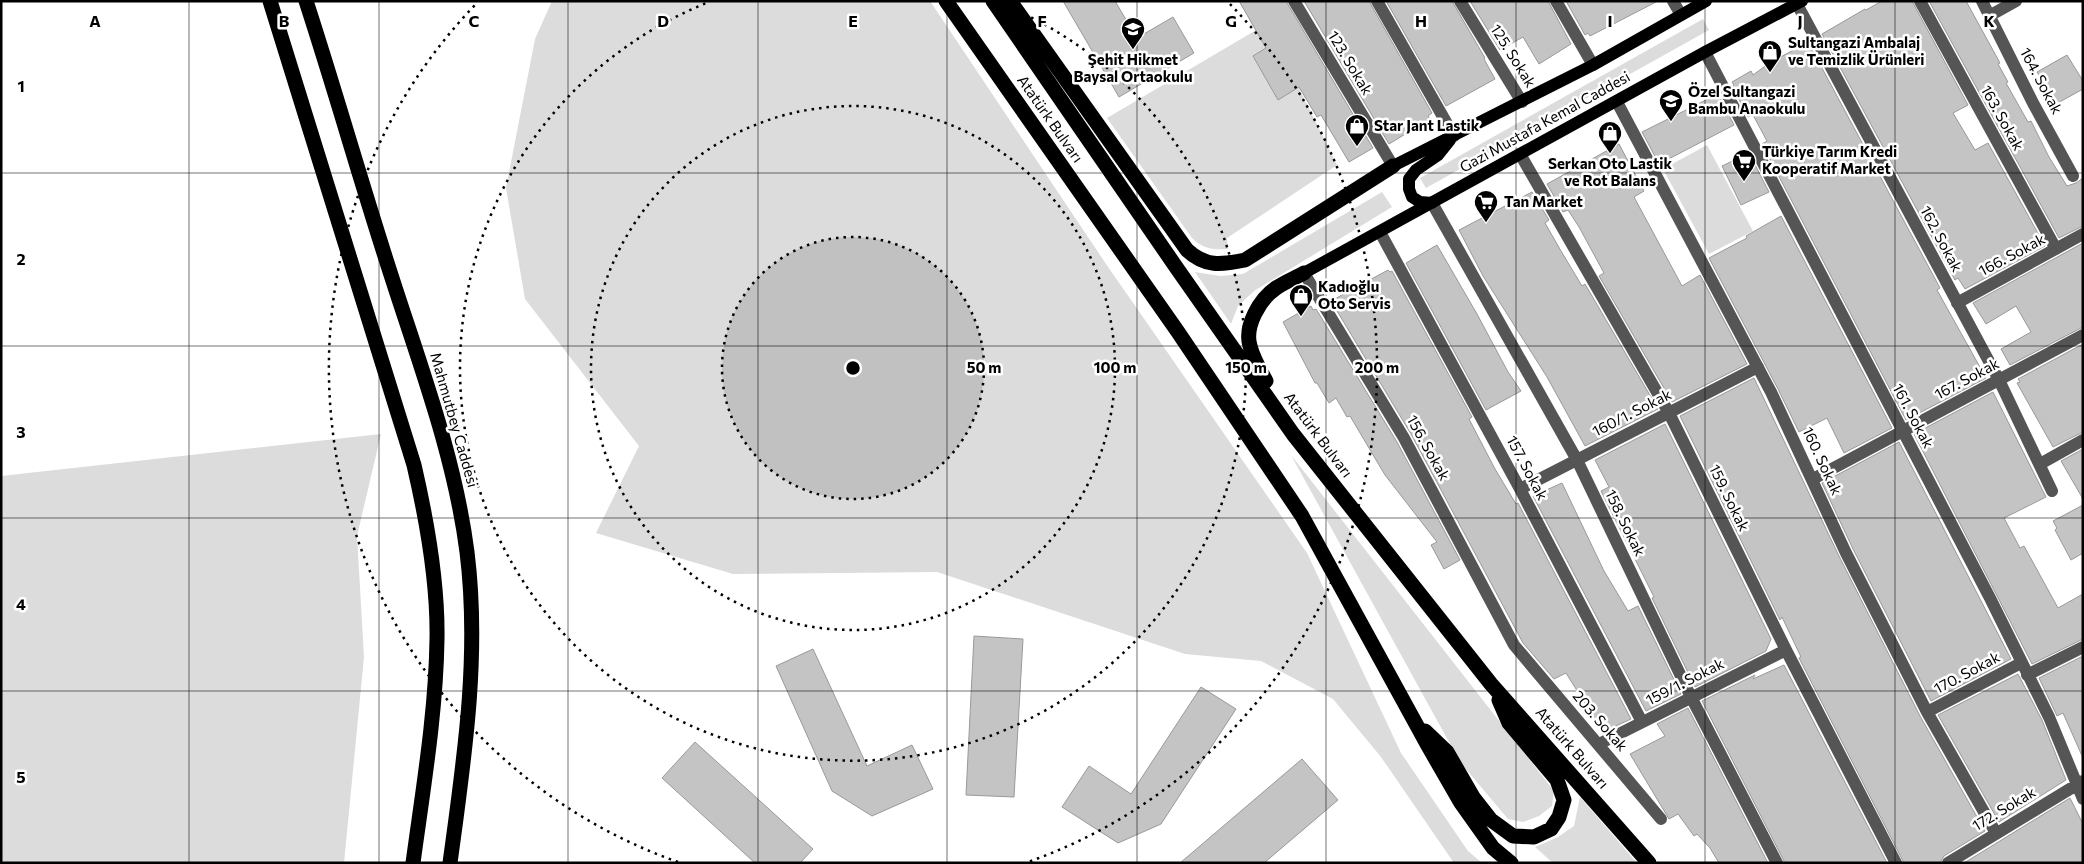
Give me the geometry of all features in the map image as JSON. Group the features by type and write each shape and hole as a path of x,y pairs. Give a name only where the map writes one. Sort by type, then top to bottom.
{"highway":[{"path":"270,1 411,456 425,514 432,565 437,639 432,709 413,863"},
{"name":"Mahmutbey Caddesi","path":"306,1 442,431 460,508 470,588 472,668 450,863"},
{"name":"Atatürk Bulvarı","path":"946,1 1178,332 1302,516 1461,803 1493,848 1511,863"},
{"name":"Atatürk Bulvarı","path":"993,1 1170,260 1293,434 1491,684 1649,863"},
{"path":"1010,1 1187,250 1197,260 1227,264 1245,260 1393,166"},
{"path":"1293,434 1260,370 1249,344 1250,327 1255,314 1266,297 1276,288 1304,273"},
{"path":"1415,721 1447,752 1473,797 1491,820 1513,836 1534,837 1550,829 1560,817 1564,800 1557,780 1509,723 1491,684"}],"main road":[{"name":"Gazi Mustafa Kemal Caddesi","path":"1393,166 1593,65 1706,1"},
{"name":"Gazi Mustafa Kemal Caddesi","path":"1304,273 1705,52 1800,3"},
{"path":"1432,203 1420,202 1412,197 1408,189 1409,179 1416,170 1438,155 1454,136"}],"street":[{"name":"123. Sokak","path":"1294,1 1393,166"},
{"path":"1377,1 1454,136"},
{"name":"125. Sokak","path":"1460,1 1522,102"},
{"path":"1556,1 1593,65"},
{"path":"1673,1 1681,15"},
{"name":"163. Sokak","path":"1920,1 2056,249"},
{"name":"164. Sokak","path":"1982,1 2033,103 2073,176"},
{"path":"1989,16 2016,1"},
{"name":"162. Sokak","path":"1800,3 1999,380 2052,491"},
{"name":"161. Sokak","path":"1705,52 2049,717 2080,783 2083,799"},
{"name":"160. Sokak","path":"1617,102 1758,367 1813,479 1846,553 1927,712 1996,833"},
{"name":"159. Sokak","path":"1520,154 1669,413 1786,650 1896,863"},
{"name":"158. Sokak","path":"1432,203 1577,460 1691,697 1776,863"},
{"name":"157. Sokak","path":"1380,232 1520,489 1642,722"},
{"name":"166. Sokak","path":"1957,303 2083,234"},
{"name":"156. Sokak","path":"1304,273 1404,438 1514,645"},
{"name":"167. Sokak","path":"1813,479 2083,335"},
{"name":"160/1. Sokak","path":"1520,489 1758,367"},
{"path":"2040,464 2083,440"},
{"name":"203. Sokak","path":"1514,645 1661,819"},
{"path":"2027,675 2083,647"},
{"name":"159/1. Sokak","path":"1599,744 1786,650"},
{"name":"170. Sokak","path":"1927,712 2021,663"},
{"name":"172. Sokak","path":"1948,863 2080,783"}],"shaded area":[{"path":"552,1 930,1 1106,264 1307,553 1401,753 1468,851 1482,863 1454,863 1381,757 1333,699 1261,661 1185,654 937,572 733,574 596,533 639,446 525,299 506,188 535,39"},
{"path":"1703,19 1709,30 1426,188 1420,178"},
{"path":"1263,26 1300,90 1337,165 1227,238 1228,249 1208,248 1192,238 1107,118"},
{"path":"1707,145 1753,231 1709,254 1663,169"},
{"path":"1382,192 1392,207 1254,291 1238,306 1231,324 1195,272 1220,276 1243,274"},
{"path":"381,434 357,536 364,657 344,863 1,863 1,476"},
{"path":"1291,455 1554,791 1552,806 1539,816 1523,822 1508,819 1460,762"},
{"path":"1580,797 1637,863 1553,863 1535,847 1558,837 1574,826"}],"building":[{"path":"1063,1 1115,1 1137,38 1173,17 1194,53 1119,97"},
{"path":"1239,1 1286,1 1373,148 1349,162 1321,115 1317,117 1299,87 1278,100 1253,56 1266,48"},
{"path":"1304,1 1369,1 1432,113 1428,116 1430,119 1389,144"},
{"path":"1386,1 1452,1 1495,79 1446,106"},
{"path":"1470,1 1548,1 1571,44 1539,64 1523,37 1500,50"},
{"path":"1566,1 1658,1 1590,36 1588,33 1585,35"},
{"path":"1882,1 1912,1 1968,105 1953,113 1975,150 1988,143 2045,246 1965,289 1958,278 1955,280 1822,34"},
{"path":"1929,1 1966,1 2000,63 1998,64 2008,82 2006,83 2028,122 2031,121 2049,157 2067,186 2083,178 2083,226 2059,238"},
{"path":"1808,42 1940,288 1937,290 1986,378 1906,420 1762,144 1767,141 1753,115 1748,117 1732,86 1734,85 1732,82 1751,71 1753,75 1768,64"},
{"path":"2067,55 2083,81 2083,89 2056,104 2037,72"},
{"path":"1718,94 1734,125 1659,164 1642,132"},
{"path":"1619,144 1644,191 1634,197 1682,286 1700,275 1747,364 1672,402 1599,276 1604,273 1579,227 1568,210 1563,212 1547,184"},
{"path":"1749,153 1769,192 1741,205 1722,166"},
{"path":"1532,192 1549,220 1545,223 1561,251 1582,286 1585,284 1658,409 1585,446 1547,377 1483,276 1459,230"},
{"path":"1781,216 1892,428 1844,453 1827,418 1799,432 1709,258 1747,238 1746,236"},
{"path":"2083,243 2083,327 2010,365 2001,349 2031,332 2016,306 1986,324 1973,303"},
{"path":"1437,245 1508,372 1521,391 1486,410 1406,263"},
{"path":"1388,270 1392,271 1472,417 1469,419 1495,469 1516,504 1518,503 1631,719 1603,732 1566,673 1554,679 1523,643 1411,434 1331,301"},
{"path":"1311,306 1313,310 1316,309 1397,442 1460,560 1444,569 1431,545 1437,542 1385,475 1350,416 1347,417 1336,398 1329,403 1317,383 1315,383 1283,322"},
{"path":"2083,344 2083,432 2053,447 2017,383 2020,382 2018,379"},
{"path":"1754,378 1839,556 1920,716 1985,831 1944,856 1940,863 1904,863 1799,658 1801,657 1782,617 1780,620 1680,416"},
{"path":"1993,392 2046,497 2004,518 2020,548 2024,546 2058,608 2083,594 2083,639 2032,664 1914,434"},
{"path":"1665,424 1771,639 1766,651 1695,687 1652,598 1654,597 1601,491 1609,487 1595,460"},
{"path":"1899,442 2011,659 1931,701 1853,549 1822,483"},
{"path":"2083,449 2083,499 2061,461"},
{"path":"1562,483 1604,571 1628,611 1638,606 1681,694 1646,711 1533,496"},
{"path":"2083,505 2083,553 2071,560 2055,530 2057,528 2053,521"},
{"path":"974,636 1023,639 1014,797 966,795"},
{"path":"813,649 867,766 912,745 933,789 872,816 832,791 776,666"},
{"path":"2083,656 2083,758 2063,713 2057,716 2039,678"},
{"path":"1784,665 1887,863 1785,863 1702,701 1755,675 1753,679"},
{"path":"2018,674 2042,720 2066,780 1999,822 1938,715"},
{"path":"1201,687 1236,709 1161,824 1118,843 1062,807 1089,766 1131,794"},
{"path":"1688,708 1768,863 1719,863 1710,848 1697,834 1694,836 1678,814 1669,819 1630,754 1665,736 1657,724"},
{"path":"695,742 813,849 800,863 755,863 662,778"},
{"path":"1302,759 1338,800 1264,863 1180,863"},
{"path":"2070,798 2083,824 2083,863 1964,863"}],"place":[{"name":"Şehit Hikmet Baysal Ortaokulu","path":"1133,50"},
{"name":"Sultangazi Ambalaj ve Temizlik Ürünleri","path":"1770,73"},
{"name":"Özel Sultangazi Bambu Anaokulu","path":"1671,122"},
{"name":"Star Jant Lastik","path":"1357,147"},
{"name":"Serkan Oto Lastik ve Rot Balans","path":"1610,154"},
{"name":"Türkiye Tarım Kredi Kooperatif Market","path":"1744,182"},
{"name":"Tan Market","path":"1486,223"},
{"name":"Kadıoğlu Oto Servis","path":"1301,317"}]}
